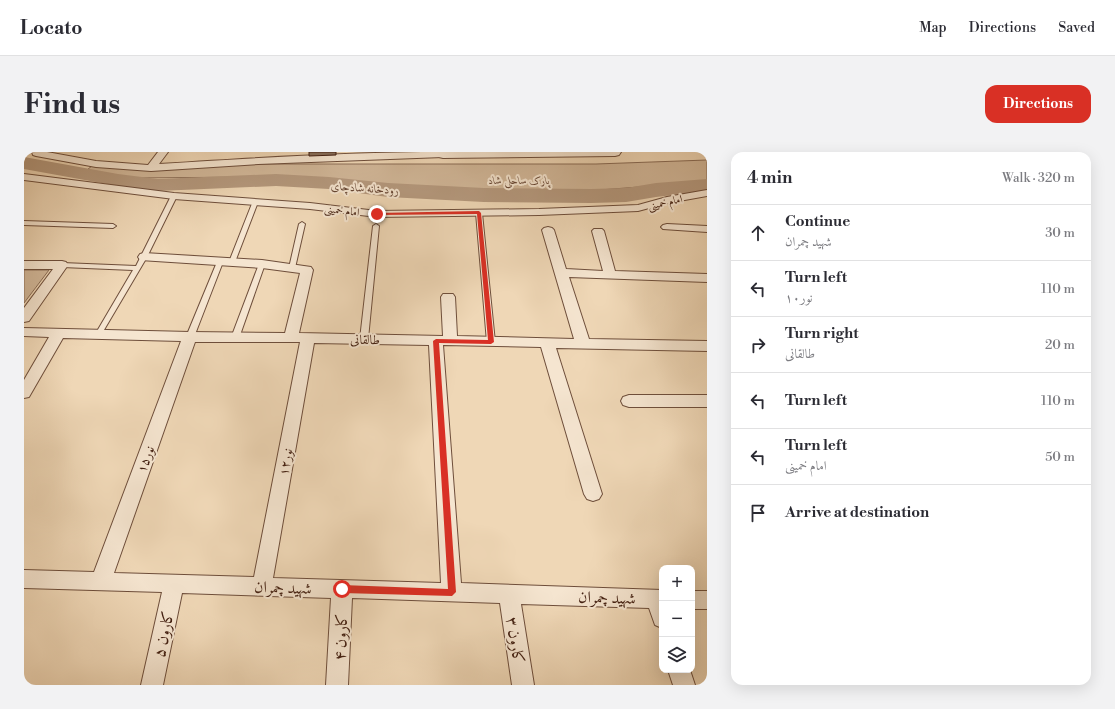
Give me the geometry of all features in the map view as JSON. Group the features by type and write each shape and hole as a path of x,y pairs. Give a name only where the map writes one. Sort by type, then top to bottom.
{"street":[{"path":"151,168 163,152"},
{"path":"221,163 223,152"},
{"path":"35,165 102,164 151,168 221,163 282,156 615,152"},
{"path":"102,164 109,156"},
{"name":"امام خمینی","path":"35,165 174,196 377,214 479,213 638,208 667,200 707,194"},
{"path":"666,227 707,229"},
{"path":"548,230 583,344"},
{"path":"598,231 610,275"},
{"path":"140,262 226,262 262,264 308,270 291,338"},
{"path":"24,265 62,265"},
{"path":"24,318 62,265"},
{"path":"562,273 706,280"},
{"path":"448,297 443,341 452,592"},
{"name":"طالقانی","path":"24,332 235,338 308,338 707,346"},
{"path":"24,393 59,333"},
{"name":"نور۱۵","path":"101,581 190,337"},
{"name":"نور۱۲","path":"262,586 308,338"},
{"path":"547,343 593,494"},
{"path":"629,401 707,401"},
{"name":"شهید چمران","path":"24,579 659,599"},
{"name":"کارون ۵","path":"152,685 174,584"},
{"name":"کارون ۴","path":"337,685 342,589"},
{"name":"کارون ۳","path":"509,594 523,685"},
{"path":"695,600 707,600"},
{"path":"680,673 684,685"}],"lane":[{"path":"99,334 140,262 174,196"},
{"path":"190,337 255,202"},
{"path":"479,213 491,342"},
{"path":"24,223 113,226"},
{"path":"292,268 302,224"},
{"path":"364,339 376,226"},
{"path":"62,265 140,262"},
{"path":"235,338 262,264"}],"green space":[{"name":"پارک ساحلی شاد","path":"707,160 707,184 679,184 520,196 484,195 429,188 349,181 256,177 134,178 89,173 88,169 96,163 151,168 237,164 596,164"},
{"path":"24,270 49,270 24,303"}],"waterway":[{"name":"رودخانه شادچای","path":"24,163 118,180 158,185 276,180 329,183 388,190 484,195 591,196 626,195 656,190 707,185"}],"route":[{"path":"342,589 452,592 436,341 491,342 479,213 377,214"}]}
